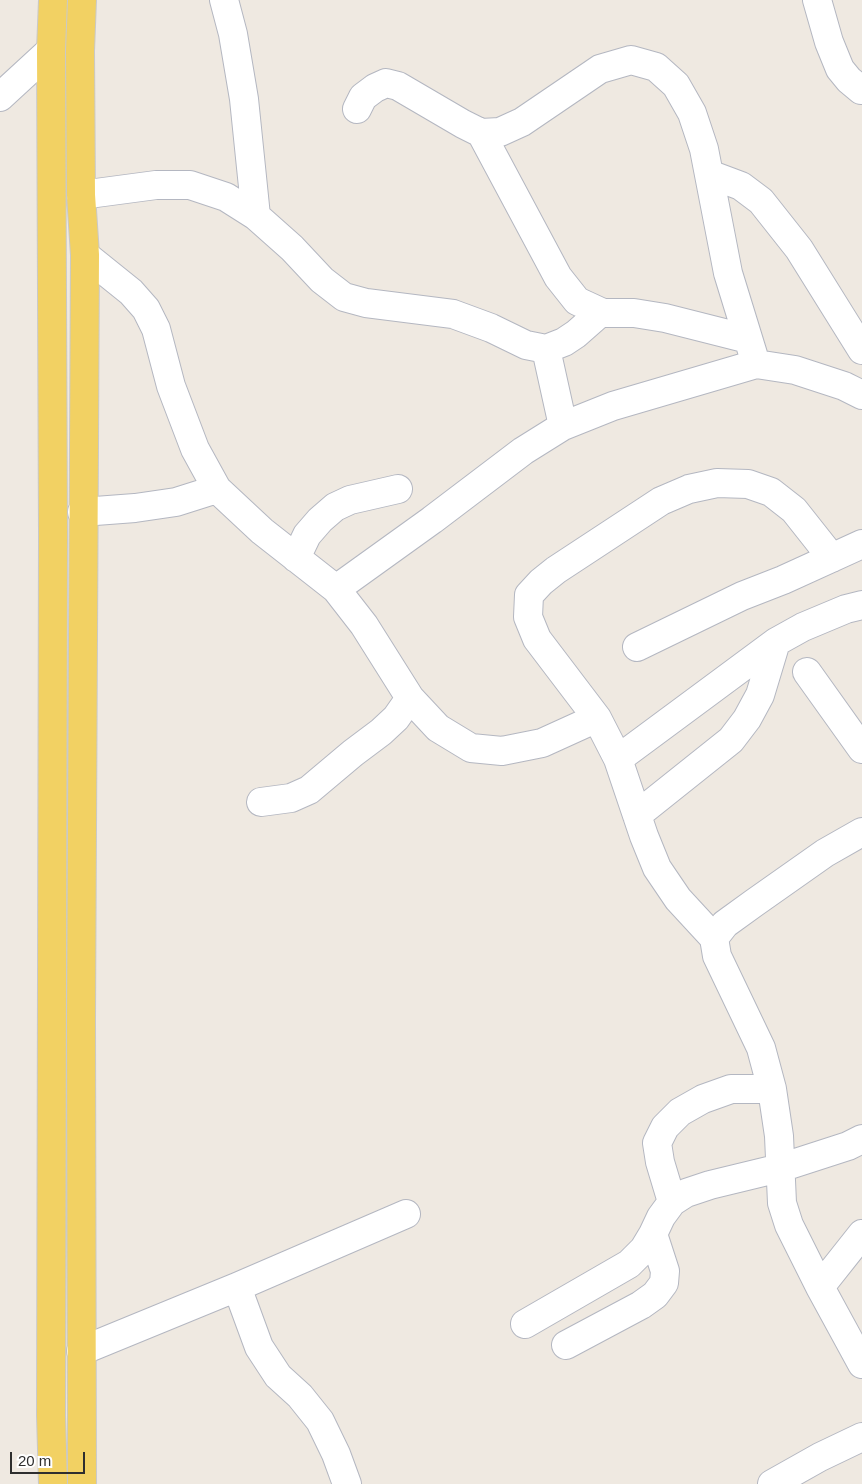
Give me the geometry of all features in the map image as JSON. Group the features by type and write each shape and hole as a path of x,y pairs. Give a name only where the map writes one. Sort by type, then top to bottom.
{"main road":[{"path":"53,0 50,50 53,524 51,1415 53,1484"},
{"path":"82,0 80,51 81,195 85,255 82,512 80,1351 82,1484"}],"street":[{"path":"224,0 233,34 244,99 256,216"},
{"path":"817,0 829,42 840,69 849,80 862,90 862,109"},
{"path":"0,97 50,50"},
{"path":"357,109 364,96 375,88 386,84 398,86 481,133 500,132 522,122 600,70 631,60 656,67 676,85 692,113 704,149 728,273 756,364"},
{"path":"481,133 558,277 577,301 601,312 634,313 664,318 748,339"},
{"path":"709,174 741,186 762,201 799,249 862,350"},
{"path":"81,195 156,185 190,185 226,197 256,216 292,248 322,280 344,297 366,303 453,314 491,328 526,345 546,349 564,342 601,312"},
{"path":"85,255 131,292 146,309 156,329 171,386 195,449 217,489 262,531 336,589 364,625 410,698 438,728 471,748 502,751 542,743 597,718"},
{"path":"546,349 563,426"},
{"path":"336,589 523,451 563,426 613,406 756,364 796,370 844,386 862,396"},
{"path":"832,558 794,510 772,492 748,484 717,483 689,489 661,501 556,570 529,595 528,617 537,639 597,718 618,759 657,868 678,900 714,938 717,956 761,1048 772,1089 779,1136 782,1203 787,1218 820,1287 862,1364"},
{"path":"82,512 135,508 176,502 217,489"},
{"path":"296,558 307,535 335,507 350,500 398,489"},
{"path":"636,647 742,596 783,580 862,544"},
{"path":"618,759 776,642 802,627 862,604"},
{"path":"637,815 731,740 747,719 760,695 776,642"},
{"path":"807,672 862,749"},
{"path":"261,802 291,798 309,790 381,732 396,718 410,698"},
{"path":"714,938 725,924 754,903 825,853 862,832"},
{"path":"672,1202 660,1162 657,1143 665,1127 680,1112 703,1099 731,1089 772,1089"},
{"path":"525,1324 629,1264 644,1250 654,1234 660,1217 672,1202 686,1193 710,1184 780,1168 848,1146 862,1139"},
{"path":"80,1351 237,1287 406,1214"},
{"path":"566,1346 655,1295 664,1283 665,1271 654,1234"},
{"path":"820,1287 862,1234"},
{"path":"237,1287 259,1347 278,1376 300,1396 320,1421 336,1454 347,1484"},
{"path":"772,1484 862,1436"}]}
